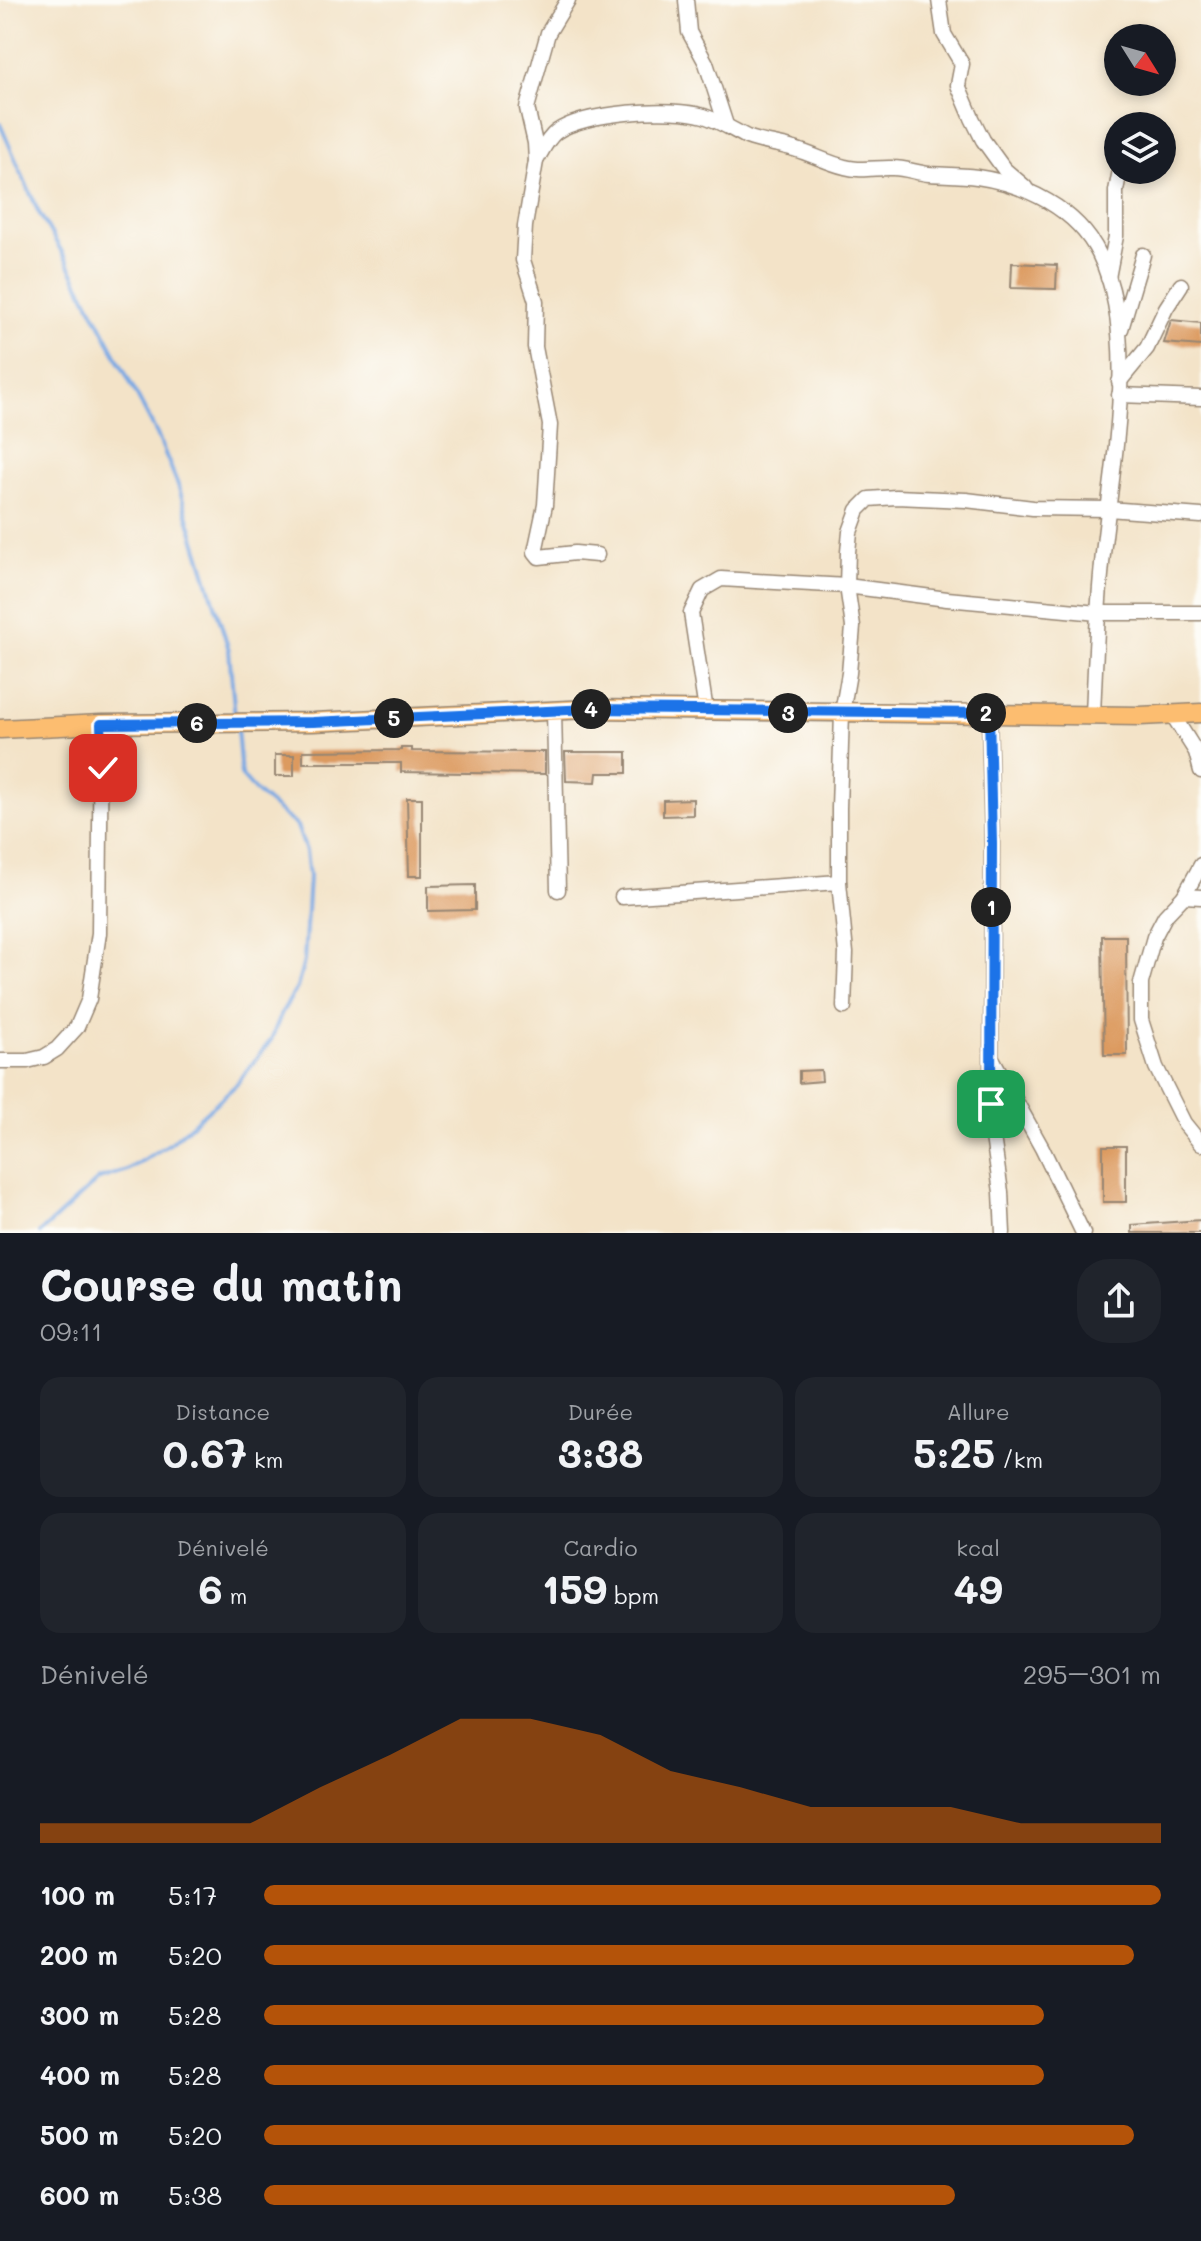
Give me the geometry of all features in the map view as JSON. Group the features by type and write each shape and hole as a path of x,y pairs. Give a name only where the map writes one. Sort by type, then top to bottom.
{"main road":[{"path":"0,729 101,724 313,722 554,711 1201,713"}],"street":[{"path":"568,0 548,33 527,108 536,161 525,226 523,260 536,301 535,347 550,425 545,505 535,552 539,557 575,553 597,555"},
{"path":"686,0 689,32 706,63 726,125"},
{"path":"939,0 944,34 962,64 958,85 983,140 1004,169 1035,195 1072,217 1091,237 1108,278 1120,333 1119,388 1098,613 1093,715"},
{"path":"536,161 547,142 565,127 617,114 682,112 726,125 748,137 797,149 846,167 859,170 894,168 978,177 1035,195"},
{"path":"1108,278 1116,236 1117,184"},
{"path":"1120,333 1143,255"},
{"path":"1119,388 1147,348 1181,285"},
{"path":"1119,388 1201,398"},
{"path":"844,1007 846,953 839,882 842,713 853,627 847,586 850,532 858,510 869,499 896,497 966,500 1033,508 1108,509 1201,516"},
{"path":"706,711 691,613 702,590 710,583 733,578 847,586 1098,613 1201,613"},
{"path":"554,711 558,890"},
{"path":"989,713 991,1123 1001,1192 1003,1233"},
{"path":"1172,714 1196,752 1201,771"},
{"path":"0,1061 27,1061 44,1057 57,1049 77,1027 89,999 99,933 103,768 101,724"},
{"path":"1201,865 1184,896 1165,916 1154,937 1141,983 1141,1020 1156,1067 1184,1123 1201,1144"},
{"path":"622,897 839,882"},
{"path":"1184,896 1201,897"},
{"path":"992,1059 1042,1148 1083,1233"}],"building":[{"path":"1012,263 1057,265 1056,289 1011,288"},
{"path":"1171,320 1201,323 1201,346 1164,343"},
{"path":"412,748 412,751 545,752 545,774 401,772 401,763 303,763 303,751"},
{"path":"565,752 627,752 627,773 597,773 596,782 566,781"},
{"path":"275,755 294,755 294,776 275,776"},
{"path":"407,798 422,798 422,876 409,876"},
{"path":"693,799 693,815 663,816 663,800"},
{"path":"475,885 475,910 428,911 428,886"},
{"path":"1102,936 1126,936 1127,1055 1104,1055"},
{"path":"821,1070 822,1081 799,1083 799,1071"},
{"path":"1103,1146 1126,1146 1126,1202 1103,1202"},
{"path":"1201,1220 1201,1233 1132,1233 1132,1225"}],"waterway":[{"path":"0,124 38,211 157,434 178,485 229,650 235,717"},
{"path":"40,1233 99,1179 127,1170 171,1143 235,1086 271,1040 282,1012 297,988 304,961 309,877 306,851 297,826 257,793 241,775 237,729"}],"route":[{"path":"103,768 101,724 313,722 589,709 989,713 991,1104"}]}
